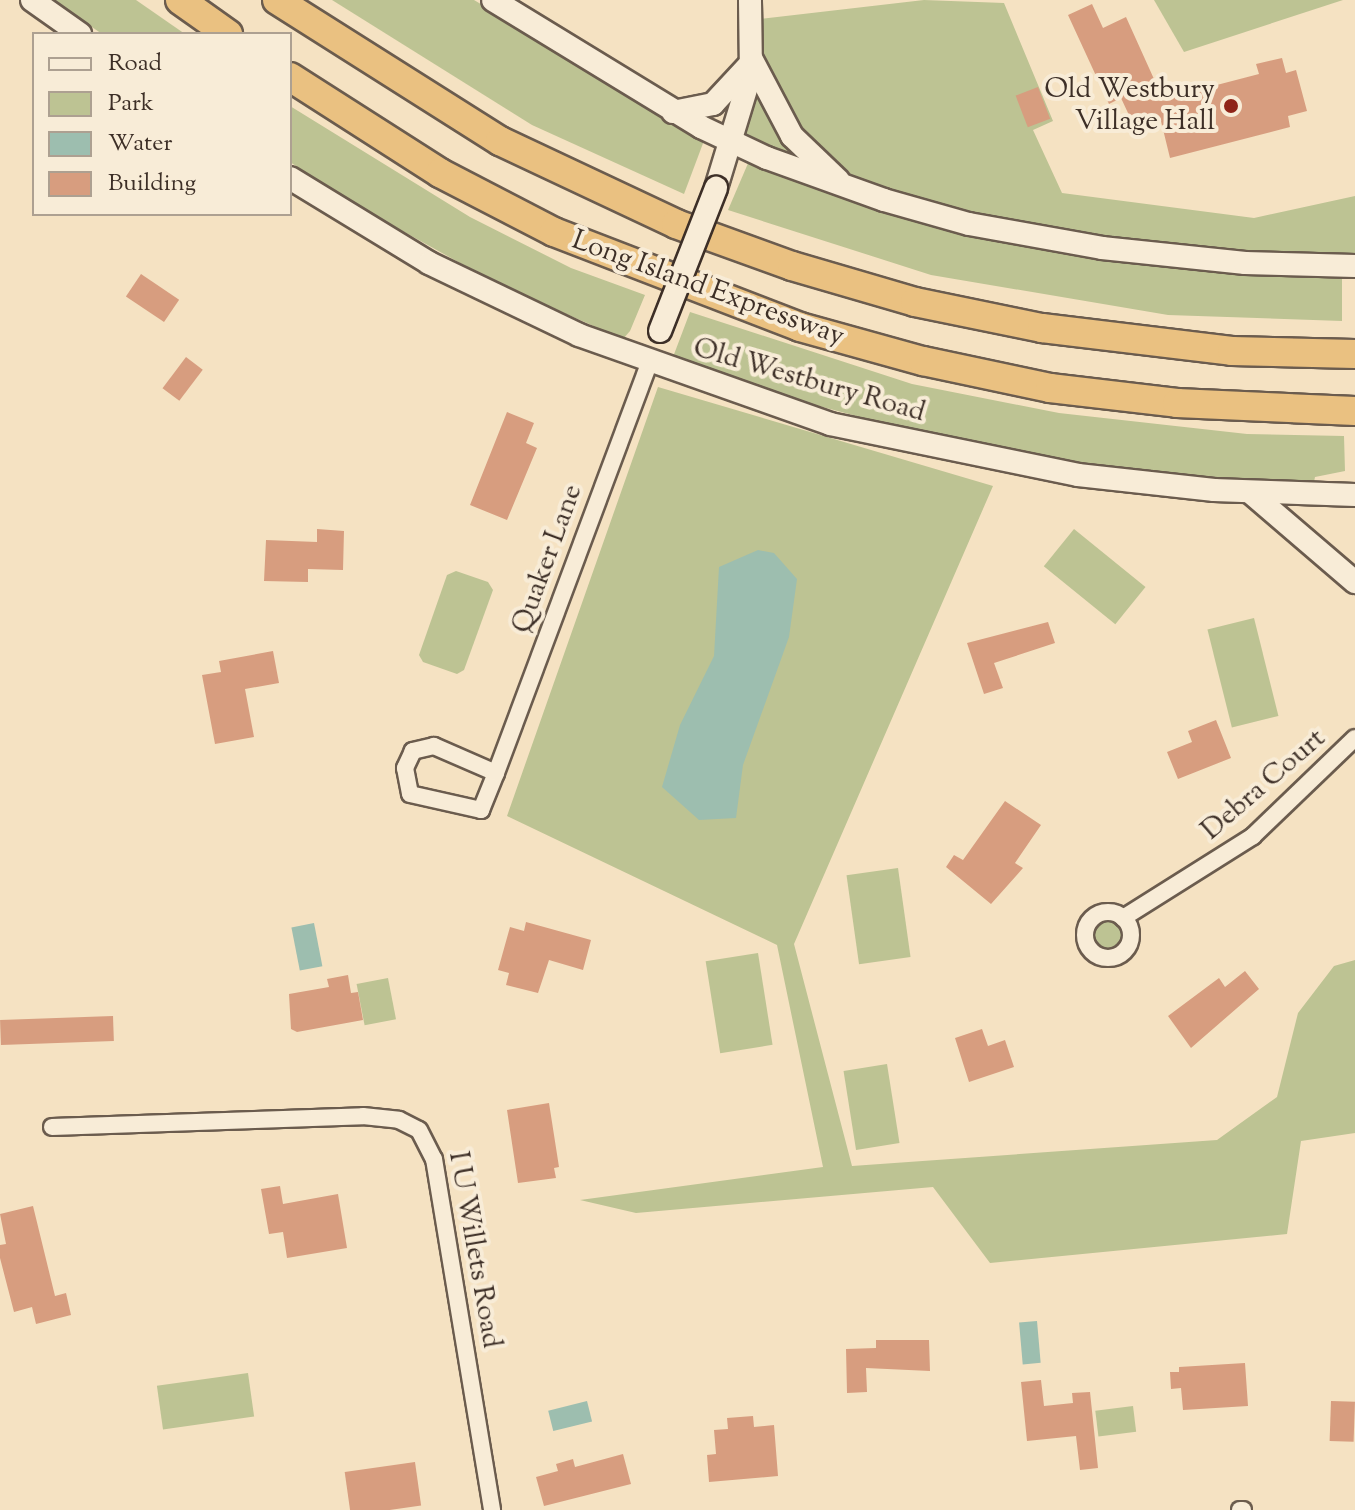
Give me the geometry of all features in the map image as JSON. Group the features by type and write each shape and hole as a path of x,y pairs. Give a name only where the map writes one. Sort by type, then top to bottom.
{"highway":[{"path":"180,0 225,32"},
{"name":"Long Island Expressway","path":"277,0 387,74 555,169 676,224 792,266 915,302 1042,328 1216,349 1355,354"},
{"name":"Long Island Expressway","path":"292,78 395,147 511,211 614,258 800,327 923,361 1050,388 1190,404 1355,411"}],"main road":[{"path":"32,0 77,32"},
{"path":"493,0 673,112 733,143 848,189 969,224 1102,248 1232,263 1355,266"},
{"path":"649,363 733,143 752,60 750,0"},
{"path":"673,112 713,104 752,60"},
{"path":"752,60 792,136 848,189"},
{"name":"Old Westbury Road","path":"292,179 453,275 649,363 815,419 945,451 1078,475 1250,492 1355,495"},
{"path":"1250,492 1355,582"}],"street":[{"name":"Quaker Lane","path":"496,773 434,746 413,751 405,768 410,794 481,810 496,773 649,363"},
{"name":"Debra Court","path":"1123,918 1253,836 1355,738"},
{"name":"I U Willets Road","path":"52,1127 363,1116 399,1120 419,1130 434,1159 492,1510"}],"green space":[{"path":"53,0 136,0 182,32 99,32"},
{"path":"332,0 474,0 705,138 684,194 532,125"},
{"path":"924,0 1004,3 1053,121 1033,130 1062,193 1254,218 1355,196 1355,266 1052,240 733,143 751,20"},
{"path":"1154,0 1343,0 1184,52"},
{"path":"292,107 470,217 571,268 645,295 630,331 623,339 496,283 354,204 292,163"},
{"path":"749,161 861,204 1017,243 1171,266 1342,274 1342,321 1168,315 931,275 728,210"},
{"path":"690,312 912,384 1059,413 1247,434 1344,436 1345,471 1315,477 1314,482 1233,479 1086,463 931,436 763,391 673,357"},
{"path":"658,387 993,486 794,944 852,1166 1217,1140 1277,1097 1298,1013 1334,966 1355,960 1355,1133 1301,1141 1287,1234 990,1263 933,1187 636,1213 580,1200 823,1167 777,945 507,816"},
{"path":"1074,529 1145,587 1115,624 1044,566"},
{"path":"456,571 488,582 493,590 464,670 457,674 423,662 419,655 447,575"},
{"path":"1254,618 1278,716 1232,728 1207,630"},
{"path":"898,868 911,957 859,964 847,875"},
{"path":"1107,920 1118,924 1122,935 1118,946 1107,950 1096,946 1092,935 1096,924"},
{"path":"758,953 773,1045 720,1053 706,961"},
{"path":"388,978 396,1019 365,1025 357,984"},
{"path":"887,1064 900,1143 856,1150 844,1071"},
{"path":"248,1373 254,1417 163,1429 157,1386"},
{"path":"1133,1406 1136,1432 1098,1436 1095,1411"}],"water":[{"path":"758,550 774,553 797,579 789,637 743,765 736,818 699,820 662,787 680,725 714,656 719,567"},
{"path":"314,923 322,966 300,971 291,927"},
{"path":"1037,1321 1041,1363 1023,1364 1019,1323"},
{"path":"587,1401 592,1421 553,1431 548,1411"}],"building":[{"path":"1092,4 1103,28 1126,17 1163,99 1259,74 1256,64 1282,58 1286,73 1296,70 1307,111 1288,116 1290,127 1170,158 1160,117 1135,128 1121,98 1109,104 1068,15"},
{"path":"1038,87 1050,119 1028,127 1016,96"},
{"path":"141,274 179,300 164,322 126,296"},
{"path":"186,357 203,370 179,401 163,388"},
{"path":"507,412 534,423 526,443 537,448 507,520 470,505"},
{"path":"317,529 344,531 343,570 308,569 308,582 264,581 266,540 317,542"},
{"path":"1048,622 1055,643 994,663 1003,688 984,694 967,643"},
{"path":"273,651 279,683 245,689 254,737 215,744 202,675 221,672 219,661"},
{"path":"1216,720 1231,758 1178,779 1167,752 1192,742 1188,731"},
{"path":"1005,801 1041,825 1015,863 1023,868 991,904 946,867 954,855 963,860"},
{"path":"526,922 591,940 583,970 549,960 538,993 506,985 509,973 498,970 510,927 524,931"},
{"path":"1245,971 1259,989 1191,1048 1168,1016 1219,978 1225,987"},
{"path":"348,975 351,993 358,992 363,1020 297,1032 291,1029 289,994 329,987 327,979"},
{"path":"113,1016 114,1041 1,1045 0,1020"},
{"path":"982,1029 988,1046 1005,1040 1014,1067 969,1082 955,1038"},
{"path":"549,1103 559,1167 554,1168 556,1178 518,1183 507,1110"},
{"path":"280,1186 283,1204 338,1194 347,1248 287,1258 283,1232 269,1234 261,1189"},
{"path":"33,1206 55,1296 66,1293 71,1315 36,1324 32,1307 14,1312 0,1258 0,1245 6,1244 0,1214"},
{"path":"876,1340 929,1340 930,1371 866,1368 867,1392 847,1393 846,1349 876,1348"},
{"path":"1245,1363 1248,1406 1183,1410 1181,1388 1171,1389 1170,1372 1179,1372 1179,1367"},
{"path":"1041,1380 1044,1406 1073,1403 1072,1393 1090,1392 1098,1468 1080,1470 1076,1436 1027,1441 1021,1382"},
{"path":"1331,1401 1355,1402 1354,1442 1330,1441"},
{"path":"753,1416 754,1427 774,1425 778,1476 709,1482 707,1455 716,1454 714,1430 728,1429 727,1418"},
{"path":"623,1454 631,1484 544,1506 536,1477 558,1471 556,1464 573,1459 575,1467"},
{"path":"415,1462 421,1506 390,1510 350,1510 345,1472"}],"place":[{"name":"Old Westbury Village Hall","path":"1231,106"}]}
